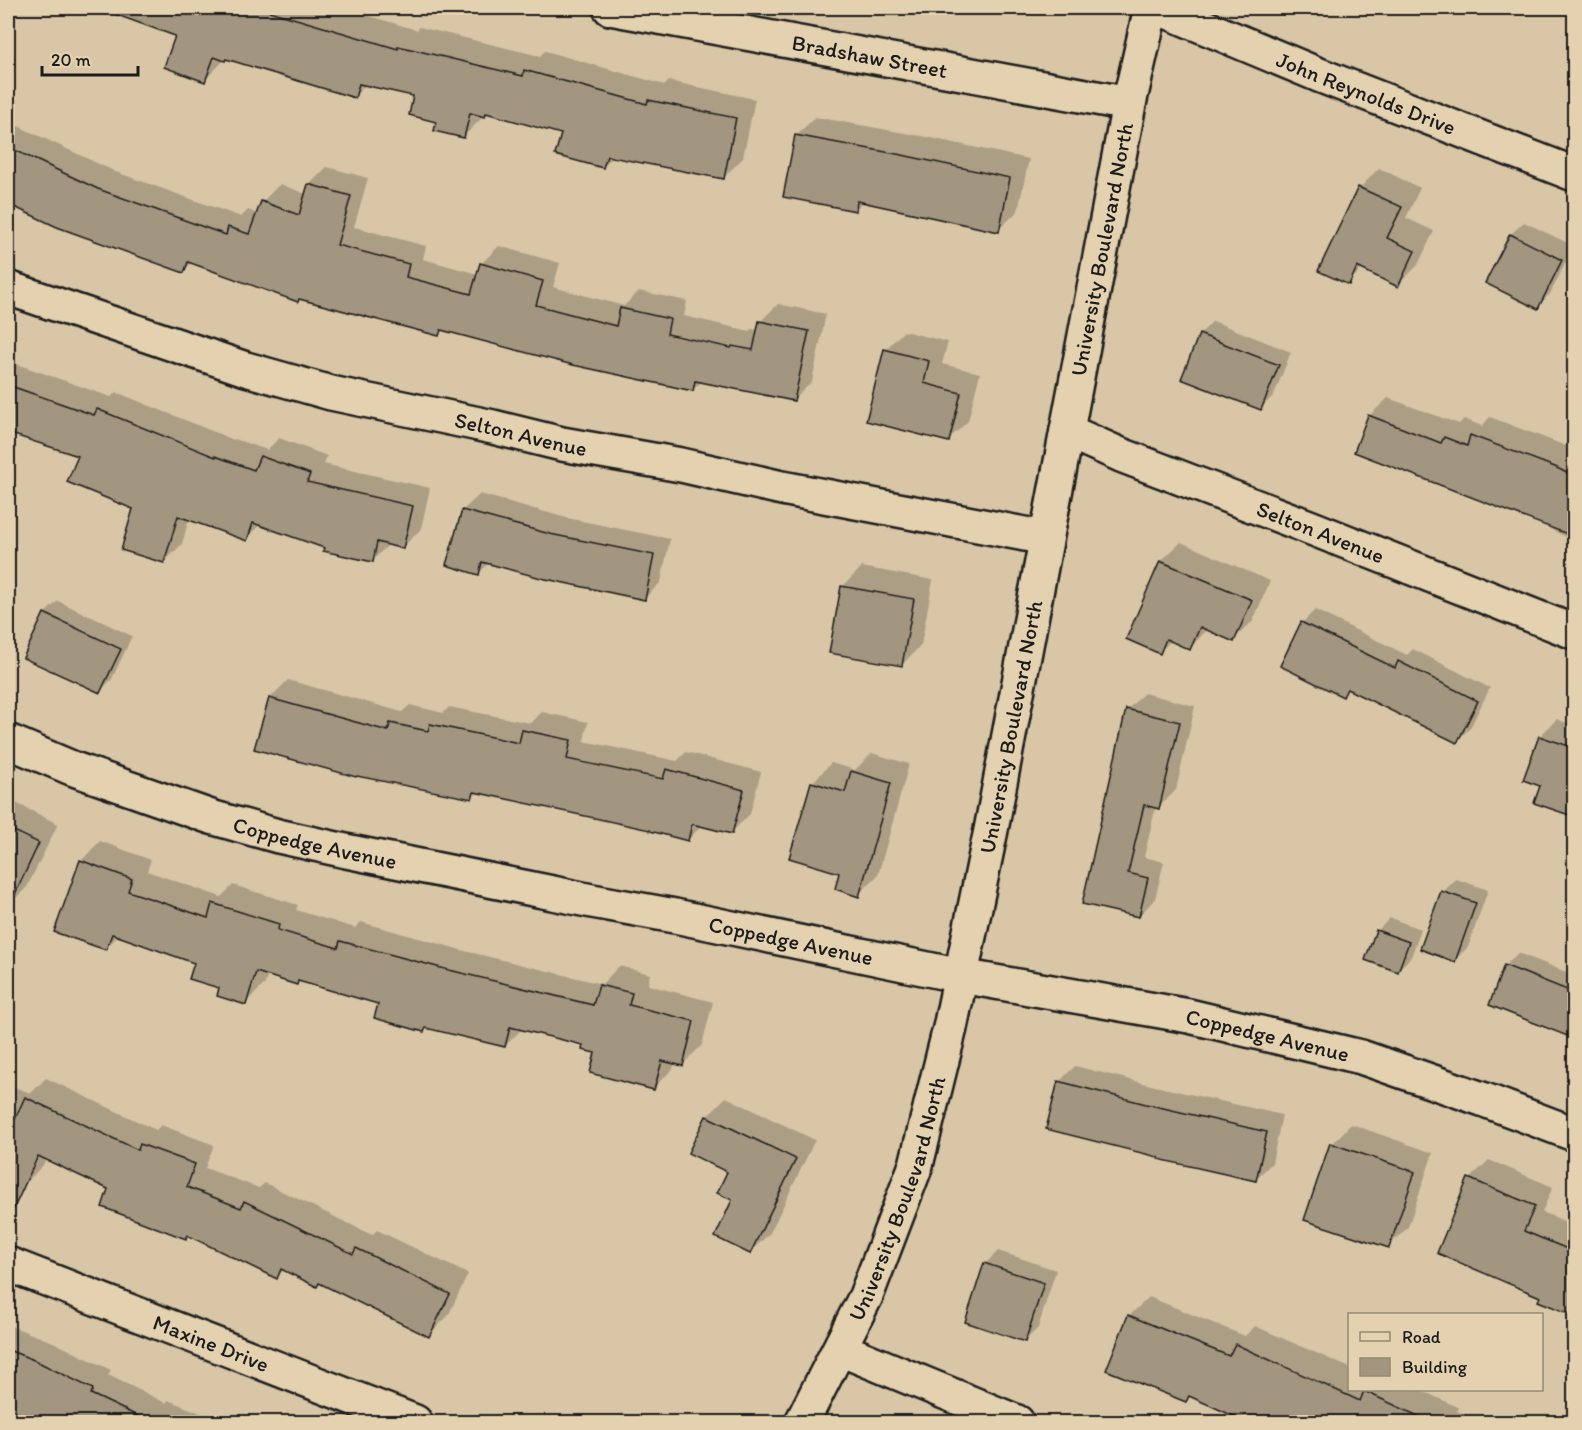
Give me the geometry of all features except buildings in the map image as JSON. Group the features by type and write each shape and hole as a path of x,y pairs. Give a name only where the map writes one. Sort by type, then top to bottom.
{"street":[{"name":"Bradshaw Street","path":"610,8 1130,104"},
{"name":"University Boulevard North","path":"802,1422 866,1296 916,1165 950,1028 991,830 1130,104 1151,8"},
{"name":"John Reynolds Drive","path":"1159,8 1319,75 1575,174"},
{"name":"Selton Avenue","path":"8,288 246,369 331,393 562,444 681,465 782,488 1046,538"},
{"name":"Selton Avenue","path":"1067,431 1121,455 1575,632"},
{"name":"Coppedge Avenue","path":"8,741 74,769 212,817 278,836 961,976 1189,1016 1361,1057 1575,1134"},
{"name":"Maxine Drive","path":"8,1264 415,1422"},
{"path":"840,1349 1017,1422"}]}
